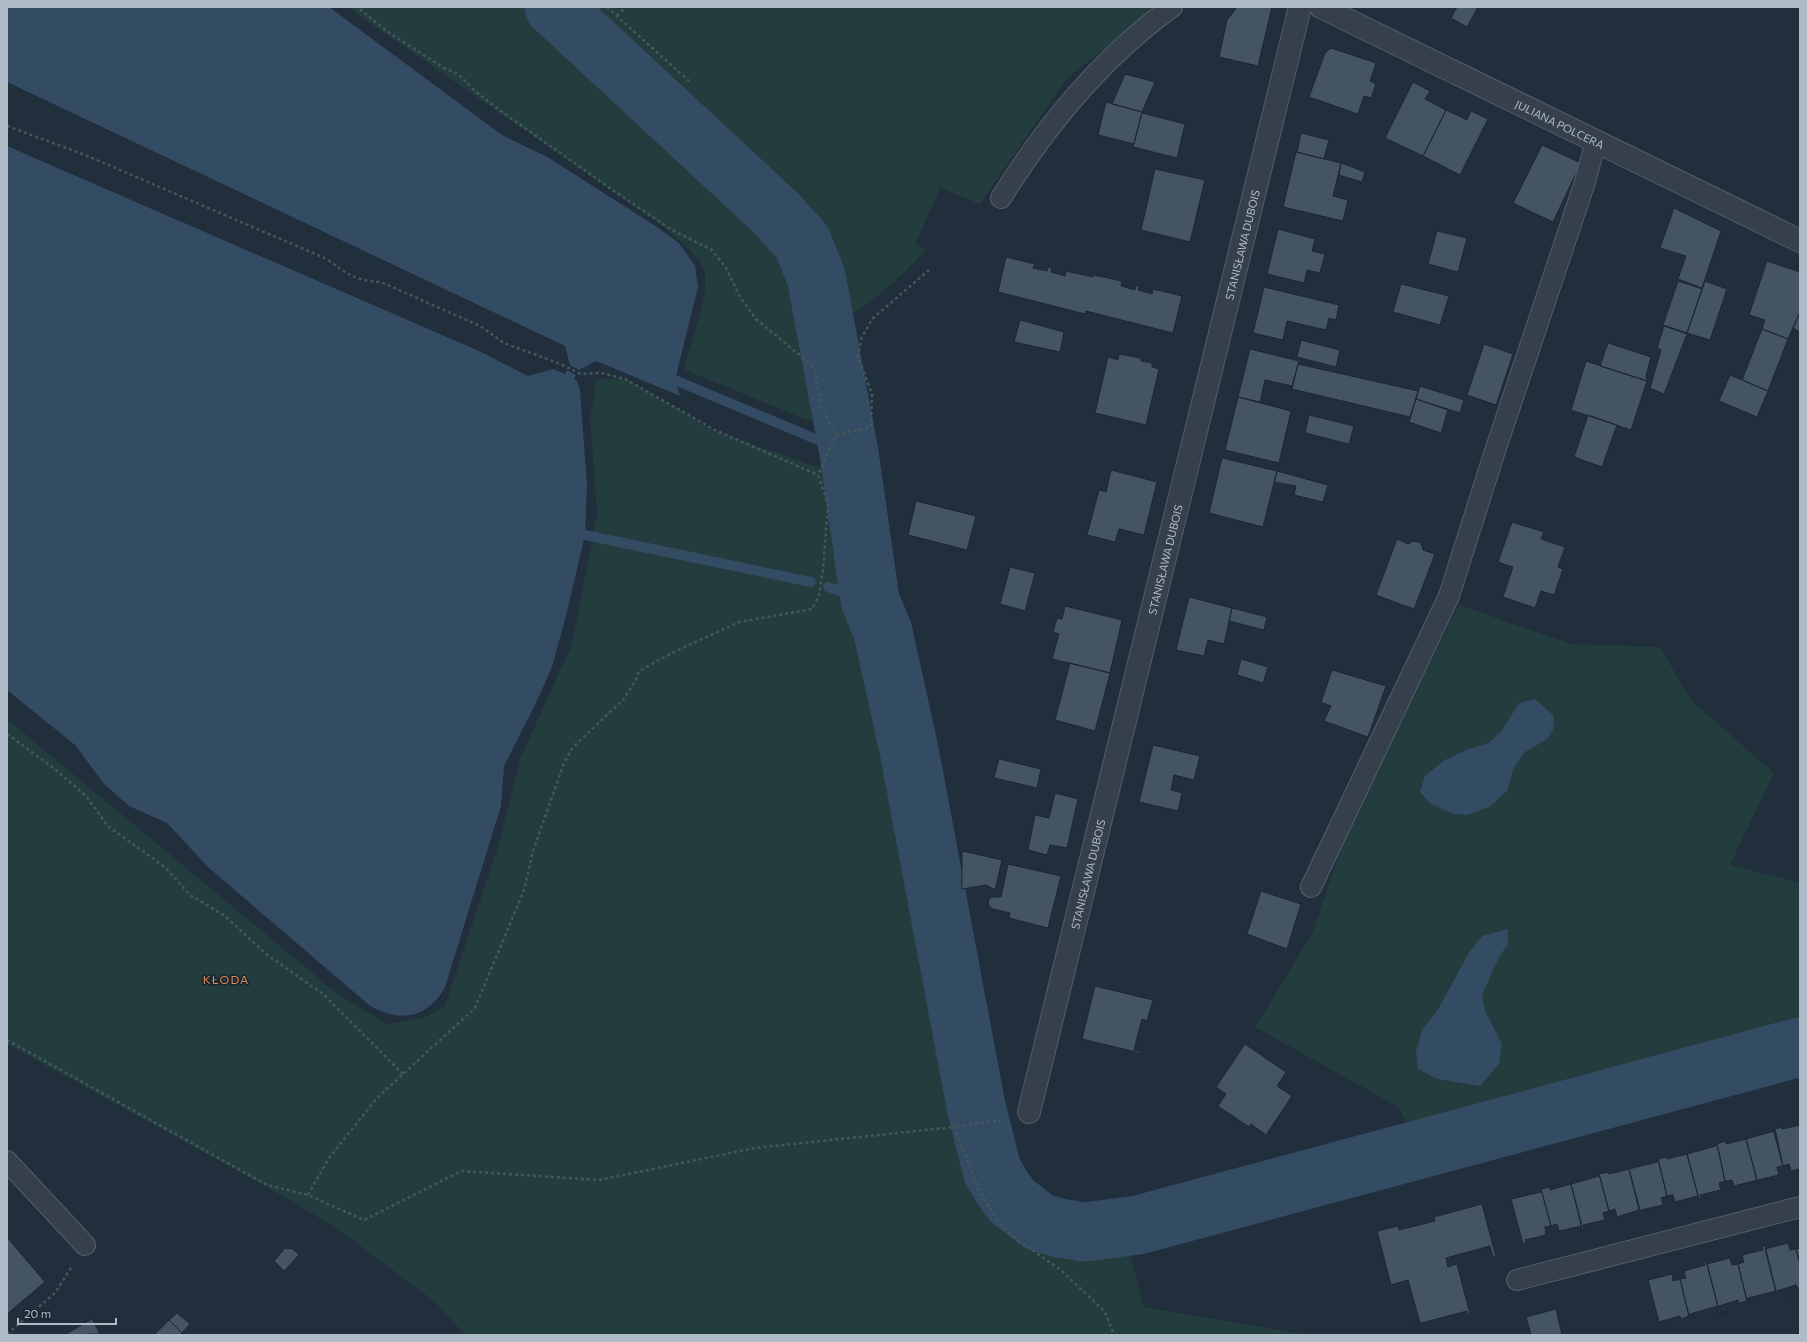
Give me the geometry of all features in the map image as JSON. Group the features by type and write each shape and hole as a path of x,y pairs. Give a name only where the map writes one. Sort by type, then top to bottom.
{"street":[{"name":"STANISŁAWA DUBOIS","path":"1029,1112 1300,7"},
{"name":"JULIANA POLCERA","path":"1321,7 1800,240"}],"lane":[{"path":"1001,198 1029,152 1084,84 1146,26 1172,7"},
{"path":"1311,887 1449,596 1494,454 1584,185 1596,141"},
{"path":"7,1161 85,1245"},
{"path":"1517,1280 1800,1207"}],"path":[{"path":"357,7 388,32 444,68 458,74 475,91 614,191 672,230 712,250 726,268 740,297 756,319 814,367 821,406 836,435"},
{"path":"607,7 691,83"},
{"path":"617,16 626,7"},
{"path":"7,126 85,155 312,253 327,260 346,274 364,281 381,282 480,326 504,343 565,366 581,374 601,373 625,379 715,430 818,475"},
{"path":"836,435 870,427 872,394 858,357 861,339 872,319 929,270"},
{"path":"308,1195 329,1158 377,1098 475,1008 524,890 534,851 564,763 573,747 622,700 636,680 639,671 672,653 739,622 812,609 819,596 823,570 828,504 818,475 836,435"},
{"path":"7,734 51,766 86,796 108,826 166,868 190,895 225,916 266,954 322,994 403,1074"},
{"path":"7,1040 266,1185 308,1195 364,1220 461,1171 599,1180 755,1148 954,1127 1004,1120"},
{"path":"954,1127 980,1192 996,1218 1016,1239 1061,1270 1105,1312 1114,1335"},
{"path":"7,1334 55,1293 85,1245"}],"green space":[{"path":"347,7 538,7 744,198 785,241 813,308 828,393 817,424 683,369 699,319 705,291 704,270 697,258 661,225"},
{"path":"569,7 1159,7 1067,78 980,204 940,188 916,243 926,250 887,288 866,305 843,320 823,250 806,222"},
{"path":"597,379 627,379 713,430 814,466 839,468 927,970 968,1142 987,1187 1019,1224 1045,1239 1098,1242 1108,1241 1130,1254 1144,1307 1309,1335 465,1335 435,1302 342,1232 290,1200 7,1044 7,719 339,995 387,1024 425,1017 445,1006 497,850 521,757 572,644 597,514 590,417"},
{"path":"1459,605 1571,644 1660,647 1691,700 1774,773 1730,865 1800,883 1800,1030 1540,1100 1410,1129 1398,1107 1255,1027 1312,934 1354,811"}],"water":[{"path":"7,7 329,7 502,135 549,158 657,227 679,243 695,266 698,287 675,380 680,396 596,361 579,370 570,365 565,346 7,82"},
{"path":"7,146 479,351 528,376 553,369 565,374 567,370 576,375 574,379 577,381 580,391 587,485 585,535 566,616 552,667 536,703 504,766 501,806 445,987 438,998 421,1012 401,1016 380,1011 369,1005 208,867 167,823 129,806 104,784 75,745 7,690"},
{"path":"1535,699 1554,716 1553,730 1547,739 1525,752 1513,769 1507,791 1491,806 1468,815 1453,814 1431,804 1420,792 1425,776 1445,760 1466,750 1488,743 1501,732 1519,703"},
{"path":"1508,929 1508,944 1499,957 1482,995 1485,1011 1502,1044 1499,1064 1480,1086 1437,1079 1418,1069 1416,1052 1422,1030 1439,1008 1468,954 1482,936"}],"building":[{"path":"1237,7 1272,7 1258,66 1219,57 1227,20"},
{"path":"1457,7 1478,7 1467,27 1451,18"},
{"path":"1331,48 1376,63 1370,81 1376,84 1371,98 1364,96 1358,114 1309,97 1325,53"},
{"path":"1125,74 1155,82 1142,112 1112,104"},
{"path":"1413,82 1430,91 1425,99 1446,110 1423,156 1385,138"},
{"path":"1106,102 1142,112 1134,144 1098,135"},
{"path":"1446,110 1467,120 1471,111 1488,119 1460,175 1423,156"},
{"path":"1142,113 1185,124 1177,158 1133,147"},
{"path":"1301,133 1329,140 1324,159 1297,152"},
{"path":"1542,145 1581,163 1553,222 1513,203"},
{"path":"1296,152 1341,163 1333,196 1348,200 1343,221 1283,207"},
{"path":"1341,163 1365,172 1362,182 1339,175"},
{"path":"1155,169 1205,180 1190,242 1141,230"},
{"path":"1674,208 1721,231 1702,288 1678,279 1686,256 1660,248"},
{"path":"1278,229 1315,239 1312,251 1325,254 1320,273 1307,270 1304,283 1267,274"},
{"path":"1437,231 1467,238 1458,272 1428,264"},
{"path":"1006,257 1035,264 1033,268 1047,271 1048,267 1052,268 1051,272 1065,276 1066,271 1093,277 1094,275 1122,281 1121,286 1135,290 1136,285 1139,286 1138,290 1152,294 1153,289 1182,296 1173,333 1086,311 1085,314 998,292"},
{"path":"1767,261 1800,272 1800,312 1788,339 1762,329 1765,320 1749,315"},
{"path":"1678,281 1702,289 1687,333 1663,325"},
{"path":"1705,281 1727,289 1710,340 1687,333"},
{"path":"1401,284 1449,296 1440,325 1393,312"},
{"path":"1264,287 1339,305 1336,320 1329,318 1326,330 1287,321 1283,340 1253,333"},
{"path":"1800,312 1800,332 1793,328"},
{"path":"1020,320 1064,332 1060,352 1014,342"},
{"path":"1664,326 1687,334 1664,394 1650,388 1661,350 1657,348"},
{"path":"1762,329 1788,339 1768,391 1742,380"},
{"path":"1301,340 1340,350 1336,367 1297,357"},
{"path":"1608,343 1651,357 1646,376 1647,381 1600,366"},
{"path":"1484,344 1513,354 1496,405 1467,395"},
{"path":"1250,349 1299,361 1292,386 1265,380 1260,402 1238,397"},
{"path":"1119,354 1141,358 1141,361 1152,363 1152,367 1159,369 1146,425 1095,413 1108,357 1118,360"},
{"path":"1586,361 1647,381 1631,430 1571,410"},
{"path":"1298,364 1418,391 1410,417 1292,389"},
{"path":"1730,375 1768,391 1757,417 1719,401"},
{"path":"1420,386 1464,400 1460,413 1416,399"},
{"path":"1238,397 1291,411 1279,463 1225,450"},
{"path":"1416,399 1448,410 1441,433 1409,422"},
{"path":"1309,415 1354,426 1349,444 1305,433"},
{"path":"1588,415 1617,425 1602,467 1574,457"},
{"path":"1222,458 1277,471 1263,527 1209,513"},
{"path":"1111,470 1157,482 1144,535 1119,529 1115,542 1087,535 1099,490 1106,492"},
{"path":"1277,471 1328,485 1323,502 1294,495 1296,486 1274,482"},
{"path":"916,501 976,516 967,550 908,535"},
{"path":"1512,522 1544,532 1541,539 1565,547 1558,567 1563,569 1554,595 1541,591 1535,608 1503,597 1513,567 1498,562"},
{"path":"1397,539 1408,544 1414,541 1421,543 1423,550 1435,554 1414,609 1376,595"},
{"path":"1010,567 1035,573 1025,611 1000,604"},
{"path":"1189,597 1232,608 1224,644 1208,640 1204,656 1176,650"},
{"path":"1065,606 1122,620 1110,673 1052,659 1059,634 1053,632 1057,618 1062,619"},
{"path":"1232,608 1267,617 1264,630 1229,621"},
{"path":"1241,659 1268,667 1263,683 1237,675"},
{"path":"1070,663 1110,673 1095,731 1055,720"},
{"path":"1332,670 1386,686 1368,737 1324,721 1331,706 1321,702"},
{"path":"1153,745 1200,756 1194,780 1174,775 1171,790 1182,793 1178,811 1139,802"},
{"path":"999,759 1041,769 1037,788 994,778"},
{"path":"1055,793 1078,799 1067,848 1050,845 1047,855 1028,850 1035,815 1049,818"},
{"path":"962,851 1002,860 995,890 986,885 962,889"},
{"path":"1008,864 1061,876 1048,928 1009,918 1010,913 993,909 989,906 988,901 991,897 1001,897"},
{"path":"1261,891 1301,904 1287,949 1247,934"},
{"path":"1095,986 1153,1000 1147,1021 1142,1019 1134,1050 1140,1051 1140,1053 1082,1039"},
{"path":"1245,1044 1286,1072 1277,1086 1292,1096 1266,1135 1251,1124 1249,1127 1218,1106 1226,1094 1216,1087"},
{"path":"1800,1125 1800,1169 1791,1171 1789,1164 1783,1166 1775,1129"},
{"path":"1774,1131 1783,1166 1777,1167 1779,1175 1758,1180 1758,1184 1746,1139"},
{"path":"1746,1139 1757,1180 1734,1186 1732,1180 1725,1181 1717,1144 1725,1141 1726,1144"},
{"path":"1717,1144 1725,1181 1719,1183 1721,1190 1700,1195 1701,1199 1699,1199 1687,1154 1716,1146"},
{"path":"1687,1154 1698,1196 1675,1202 1673,1195 1667,1196 1658,1159 1666,1157 1667,1159"},
{"path":"1658,1159 1667,1196 1661,1198 1663,1205 1641,1210 1643,1214 1641,1214 1629,1169 1657,1162"},
{"path":"1629,1169 1639,1210 1617,1217 1615,1209 1609,1211 1599,1174 1608,1172 1609,1174"},
{"path":"1599,1174 1609,1211 1603,1213 1605,1220 1583,1225 1584,1229 1582,1229 1571,1184 1599,1176"},
{"path":"1571,1184 1582,1226 1559,1231 1557,1224 1551,1226 1541,1189 1550,1187 1550,1190"},
{"path":"1541,1189 1551,1226 1545,1227 1546,1235 1525,1240 1526,1244 1523,1244 1511,1199 1541,1192"},
{"path":"1482,1204 1496,1257 1493,1257 1490,1246 1446,1258 1448,1267 1457,1264 1470,1314 1467,1314 1467,1311 1410,1326 1408,1320 1411,1325 1420,1323 1408,1280 1391,1285 1377,1231 1398,1226 1399,1230 1435,1221 1434,1217"},
{"path":"7,1237 45,1282 7,1314"},
{"path":"1788,1243 1790,1250 1796,1249 1800,1264 1800,1288 1796,1285 1777,1291 1779,1298 1785,1298 1778,1300 1765,1249"},
{"path":"1762,1246 1765,1246 1776,1291 1748,1298 1747,1301 1738,1264 1744,1262 1742,1255 1763,1250"},
{"path":"285,1248 293,1249 299,1255 284,1271 274,1261"},
{"path":"1800,1248 1800,1264 1796,1249"},
{"path":"1730,1258 1732,1265 1738,1264 1747,1301 1739,1303 1738,1300 1719,1306 1721,1314 1727,1314 1720,1315 1707,1264"},
{"path":"1704,1261 1706,1261 1707,1264 1718,1306 1690,1314 1689,1316 1680,1279 1686,1278 1684,1271 1705,1265"},
{"path":"1672,1274 1673,1281 1680,1279 1689,1316 1681,1319 1680,1316 1659,1322 1648,1280"},
{"path":"1556,1309 1562,1335 1531,1335 1526,1317"},
{"path":"177,1313 190,1324 182,1333 169,1320"},
{"path":"92,1319 100,1334 66,1335 66,1334"},
{"path":"169,1320 182,1333 180,1335 154,1335"}],"waterway":[{"path":"554,7 777,214 802,242 816,276 849,453 870,600 883,632 909,750 976,1106 992,1170 1012,1201 1039,1222 1059,1228 1085,1232 1138,1225 1800,1047"},
{"path":"675,380 849,453"},
{"path":"585,535 811,582"},
{"path":"828,587 870,600"}],"district":[{"name":"KŁODA","path":"226,979"}]}
